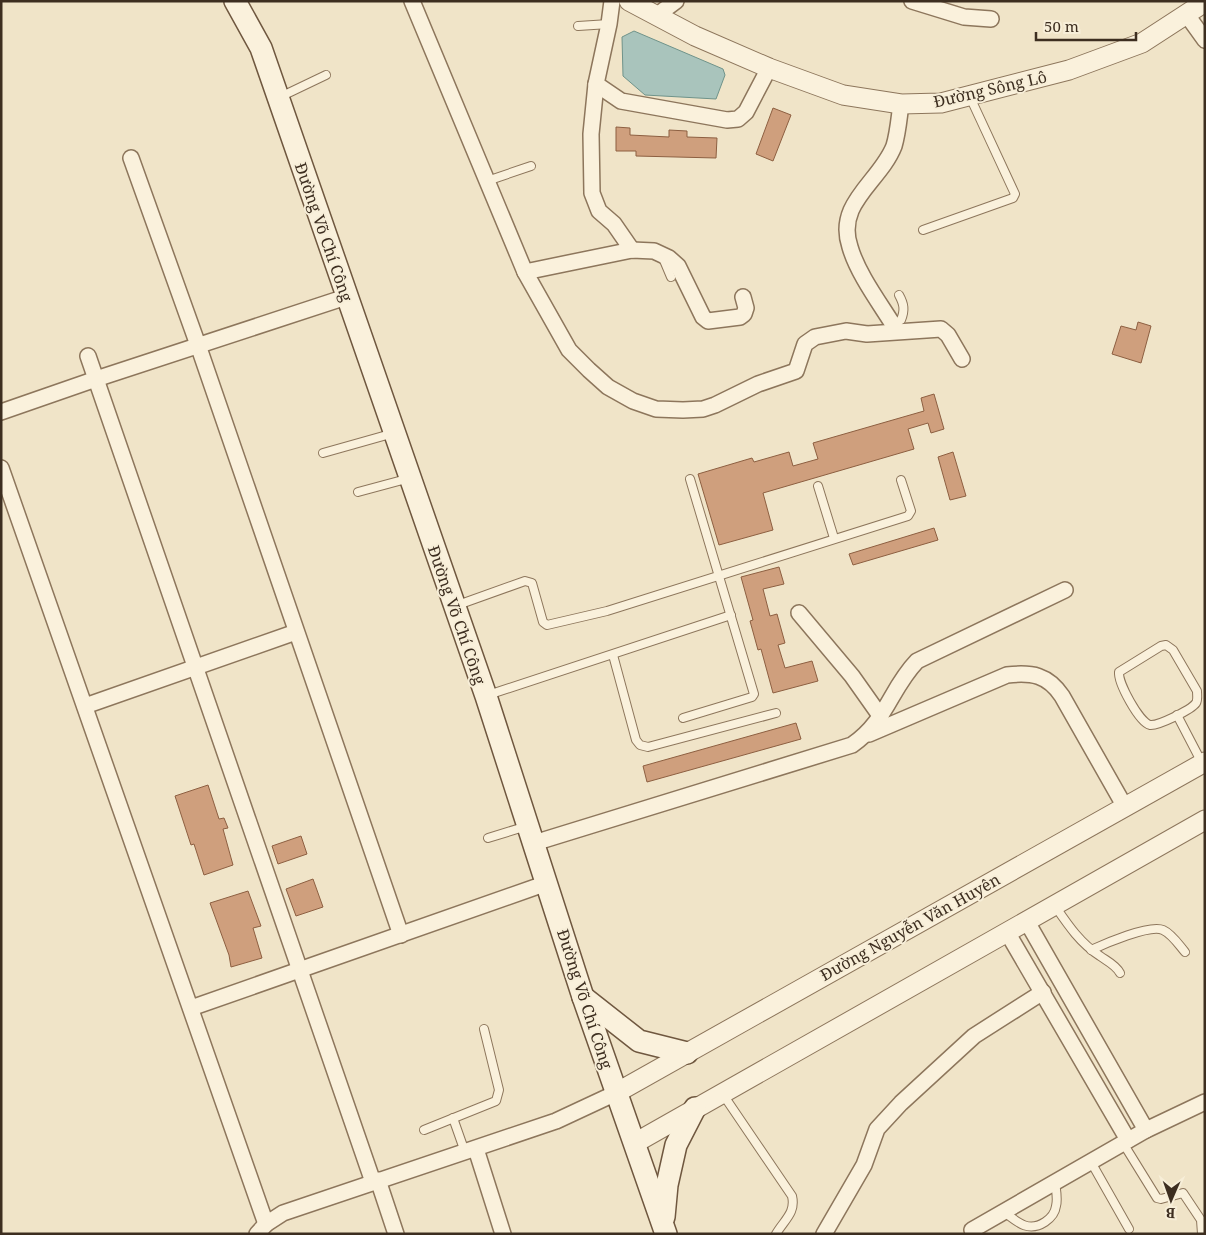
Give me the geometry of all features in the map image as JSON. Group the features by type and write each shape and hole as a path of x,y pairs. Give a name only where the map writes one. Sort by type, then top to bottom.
{"main road":[{"name":"Đường Võ Chí Công","path":"235,1 261,48 346,298 486,696 583,997 665,1231"},
{"path":"583,997 638,1041 687,1053"},
{"path":"665,1231 666,1185 676,1145 695,1108"}],"street":[{"path":"412,1 525,272 569,350 608,387 633,401 656,409 703,409 758,384 796,371 805,344 815,337 846,331 867,334 895,328 941,329 948,335 962,359"},
{"path":"612,1 596,84 591,134 592,194 599,211 614,224 632,250"},
{"name":"Đường Sông Lô","path":"629,1 695,36 769,68 843,96 901,104 941,103 1069,70 1142,43 1198,6"},
{"path":"656,16 676,1"},
{"path":"912,1 964,17 991,19"},
{"path":"1198,6 1205,40"},
{"path":"596,84 621,101 733,119 746,112 769,68"},
{"path":"895,328 858,266 850,247 847,232 853,204 886,161 894,146 901,104"},
{"path":"130,158 198,345 400,935"},
{"path":"525,272 632,250 654,251 678,266 703,317 708,322 740,317 744,314 746,308 743,297"},
{"path":"1,412 198,345 346,298"},
{"path":"88,356 299,970 396,1234"},
{"path":"1,468 191,1008 262,1229 283,1214 375,1181 556,1121 616,1093"},
{"path":"868,734 881,717 908,670 917,661 1066,590"},
{"path":"799,612 852,676 881,717"},
{"path":"85,706 296,632"},
{"path":"531,834 852,746 868,734 1007,675 1019,674 1039,676 1054,683 1125,807"},
{"name":"Đường Nguyễn Văn Huyên","path":"616,1093 1203,763"},
{"path":"634,1143 1205,820"},
{"path":"191,1008 547,883"},
{"path":"1026,920 1146,1130"},
{"path":"1007,932 1043,992 1126,1142"},
{"path":"824,1234 864,1165 877,1129 901,1103 974,1036 1043,992"},
{"path":"972,1230 1146,1130 1205,1102"},
{"path":"470,1151 503,1234"}],"lane":[{"path":"578,26 609,24"},
{"path":"278,98 326,75"},
{"path":"924,230 1013,198 1015,194 970,97"},
{"path":"487,181 531,166"},
{"path":"661,254 671,277"},
{"path":"895,328 904,312 904,303 898,295"},
{"path":"323,453 394,433"},
{"path":"358,492 410,478"},
{"path":"683,718 752,697 754,694 690,479"},
{"path":"455,606 528,581 532,582 543,622 551,625 607,611 908,516 911,511 901,480"},
{"path":"818,486 834,538"},
{"path":"486,696 731,615"},
{"path":"1166,645 1173,650 1197,691 1195,704 1178,715 1159,724 1151,725 1144,722 1120,685 1119,672 1161,646 1166,645"},
{"path":"613,655 636,740 640,745 648,747 776,713"},
{"path":"1178,715 1203,763"},
{"path":"488,838 531,834"},
{"path":"1054,904 1075,934 1090,950 1112,964 1120,974"},
{"path":"1090,950 1136,933 1158,929 1168,933 1185,952"},
{"path":"424,1130 496,1100 499,1090 484,1029"},
{"path":"722,1093 792,1196 794,1205 792,1214 776,1234"},
{"path":"453,1118 470,1151"},
{"path":"1126,1142 1157,1198 1161,1199 1183,1193 1201,1220 1202,1234"},
{"path":"1091,1162 1129,1229"},
{"path":"1003,1211 1020,1224 1030,1228 1041,1225 1052,1218 1056,1206 1055,1182"}],"water":[{"path":"634,31 723,69 725,75 716,99 645,95 623,76 622,37"}],"building":[{"path":"773,108 791,115 773,161 756,154"},
{"path":"616,127 630,128 630,135 669,137 669,130 687,131 687,137 717,138 716,158 636,156 636,151 616,151"},
{"path":"1138,322 1151,326 1141,363 1112,354 1121,326 1136,330"},
{"path":"934,394 944,429 931,433 928,423 908,429 914,449 763,493 773,530 719,545 698,474 752,458 754,462 789,452 793,466 818,459 813,443 924,411 921,398"},
{"path":"953,452 966,496 950,500 938,457"},
{"path":"934,528 938,540 853,565 849,554"},
{"path":"779,567 784,584 763,589 770,616 777,614 785,643 778,645 785,668 812,661 818,681 773,693 761,649 758,650 750,621 753,620 741,577"},
{"path":"796,723 801,739 647,782 643,766"},
{"path":"208,785 219,819 224,818 228,828 223,829 233,865 204,875 194,844 191,845 175,796"},
{"path":"301,836 307,854 278,864 272,846"},
{"path":"313,879 323,907 296,916 286,889"},
{"path":"248,891 261,926 253,928 262,958 231,967 229,955 210,903"}]}
